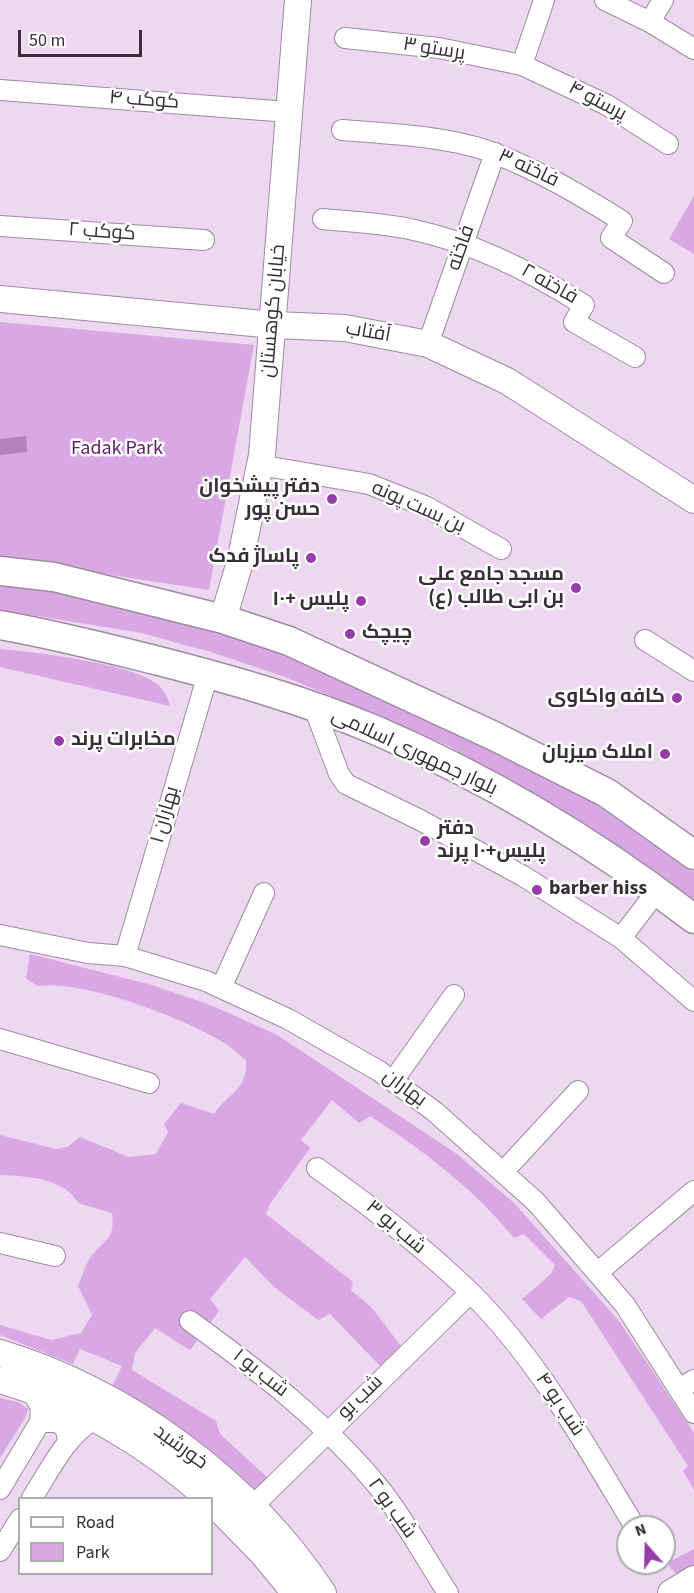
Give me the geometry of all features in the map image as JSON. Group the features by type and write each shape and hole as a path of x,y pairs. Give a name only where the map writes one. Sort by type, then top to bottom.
{"main road":[{"path":"0,571 54,577 223,619 289,641 494,735 607,793 694,855"},
{"name":"بلوار جمهوری اسلامی","path":"0,625 50,633 208,674 314,707 375,731 471,777 576,837 657,891 694,919"}],"street":[{"name":"خیابان کوهستان","path":"223,619 240,562 259,465 274,325 298,0"},
{"path":"522,66 544,0"},
{"path":"605,0 650,22 694,49"},
{"path":"650,22 663,0"},
{"name":"پرستو ۳","path":"345,38 439,48 522,66"},
{"name":"پرستو ۴","path":"522,66 607,105 668,144"},
{"name":"کوکب ۴","path":"0,90 289,112"},
{"name":"فاخته ۳","path":"342,130 426,138 495,153 572,190 622,221 611,238 664,273"},
{"name":"فاخته","path":"428,344 495,153"},
{"path":"323,219 413,230 463,244"},
{"name":"کوکب ۲","path":"0,226 204,240"},
{"name":"فاخته ۲","path":"463,244 541,277 584,305 574,322 635,357"},
{"name":"آفتاب","path":"0,299 274,325 345,328 428,344 507,381 694,500"},
{"name":"بن بست پونه","path":"259,465 369,484 427,507 501,549"},
{"path":"645,640 694,671"},
{"name":"بهاران ۱","path":"125,956 208,674"},
{"path":"314,707 339,774 346,784 420,820 523,876 621,938 694,1001"},
{"path":"621,938 657,891"},
{"path":"221,988 264,893"},
{"name":"بهاران","path":"0,935 88,953 125,956 221,988 288,1019 393,1081 434,1111 536,1202 625,1305 686,1385 694,1413"},
{"path":"393,1081 454,995"},
{"path":"0,1039 149,1083"},
{"path":"503,1172 578,1091"},
{"name":"شب بو ۳","path":"317,1168 370,1207 470,1293"},
{"path":"597,1273 694,1191"},
{"path":"0,1243 55,1256"},
{"name":"شب بو","path":"253,1506 470,1293"},
{"name":"شب بو ۴","path":"470,1293 532,1365 581,1438 628,1515"},
{"name":"شب بو ۱","path":"190,1321 285,1393 327,1431"},
{"name":"خورشید","path":"0,1353 80,1385 134,1414 190,1453 253,1506 323,1593"},
{"name":"خورشید","path":"0,1380 31,1390 126,1435 186,1479 206,1497"},
{"path":"0,1489 40,1422 41,1408 31,1390"},
{"path":"33,1497 78,1428 94,1419"},
{"path":"40,1422 58,1422 66,1429 68,1442"},
{"name":"شب بو ۲","path":"327,1431 381,1490 448,1593"},
{"path":"213,1503 263,1554 295,1593"},
{"path":"0,1551 18,1522"},
{"path":"671,1593 694,1579"}],"green space":[{"path":"694,196 694,254 669,239"},
{"name":"Fadak Park","path":"0,322 254,345 209,590 0,558"},
{"path":"0,583 60,591 220,626 367,688 575,789 694,872 694,902 583,823 449,746 288,678 214,653 142,633 0,610"},
{"path":"0,649 78,659 138,674 161,688 170,706 0,667"},
{"path":"30,954 152,985 213,1006 277,1035 457,1154 515,1204 619,1321 694,1433 694,1490 683,1471 688,1466 581,1301 569,1297 541,1319 522,1299 551,1274 555,1265 524,1234 514,1238 482,1203 447,1171 370,1116 359,1123 332,1100 301,1140 310,1148 270,1204 266,1214 353,1282 351,1290 371,1307 401,1346 381,1367 330,1314 318,1320 274,1287 245,1257 210,1299 219,1311 190,1350 155,1328 135,1353 132,1370 216,1421 220,1434 268,1478 257,1491 187,1436 111,1389 122,1366 80,1349 73,1364 0,1335 0,1325 51,1340 81,1333 92,1315 78,1286 91,1257 109,1237 113,1221 112,1213 78,1203 64,1188 54,1183 21,1176 0,1175 0,1135 56,1149 67,1147 80,1137 129,1157 156,1154 168,1132 164,1124 181,1103 214,1114 241,1084 246,1070 246,1060 224,1043 182,1021 104,994 56,985 37,986 26,978"},
{"path":"0,1398 18,1402 28,1409 25,1418 0,1458"},
{"path":"694,1549 694,1565 677,1575 676,1558"}],"shaded area":[{"path":"26,436 27,452 0,455 0,439"}],"place":[{"name":"دفتر پیشخوان حسن پور","path":"332,499"},
{"name":"پاساژ فدک","path":"311,558"},
{"name":"مسجد جامع علی بن ابی طالب (ع)","path":"576,588"},
{"name":"پلیس +۱۰","path":"361,601"},
{"name":"چیچک","path":"350,634"},
{"name":"کافه واکاوی","path":"677,698"},
{"name":"مخابرات پرند","path":"59,741"},
{"name":"املاک میزبان","path":"665,754"},
{"name":"دفتر پلیس+۱۰ پرند","path":"425,841"},
{"name":"barber hiss","path":"537,890"}]}
